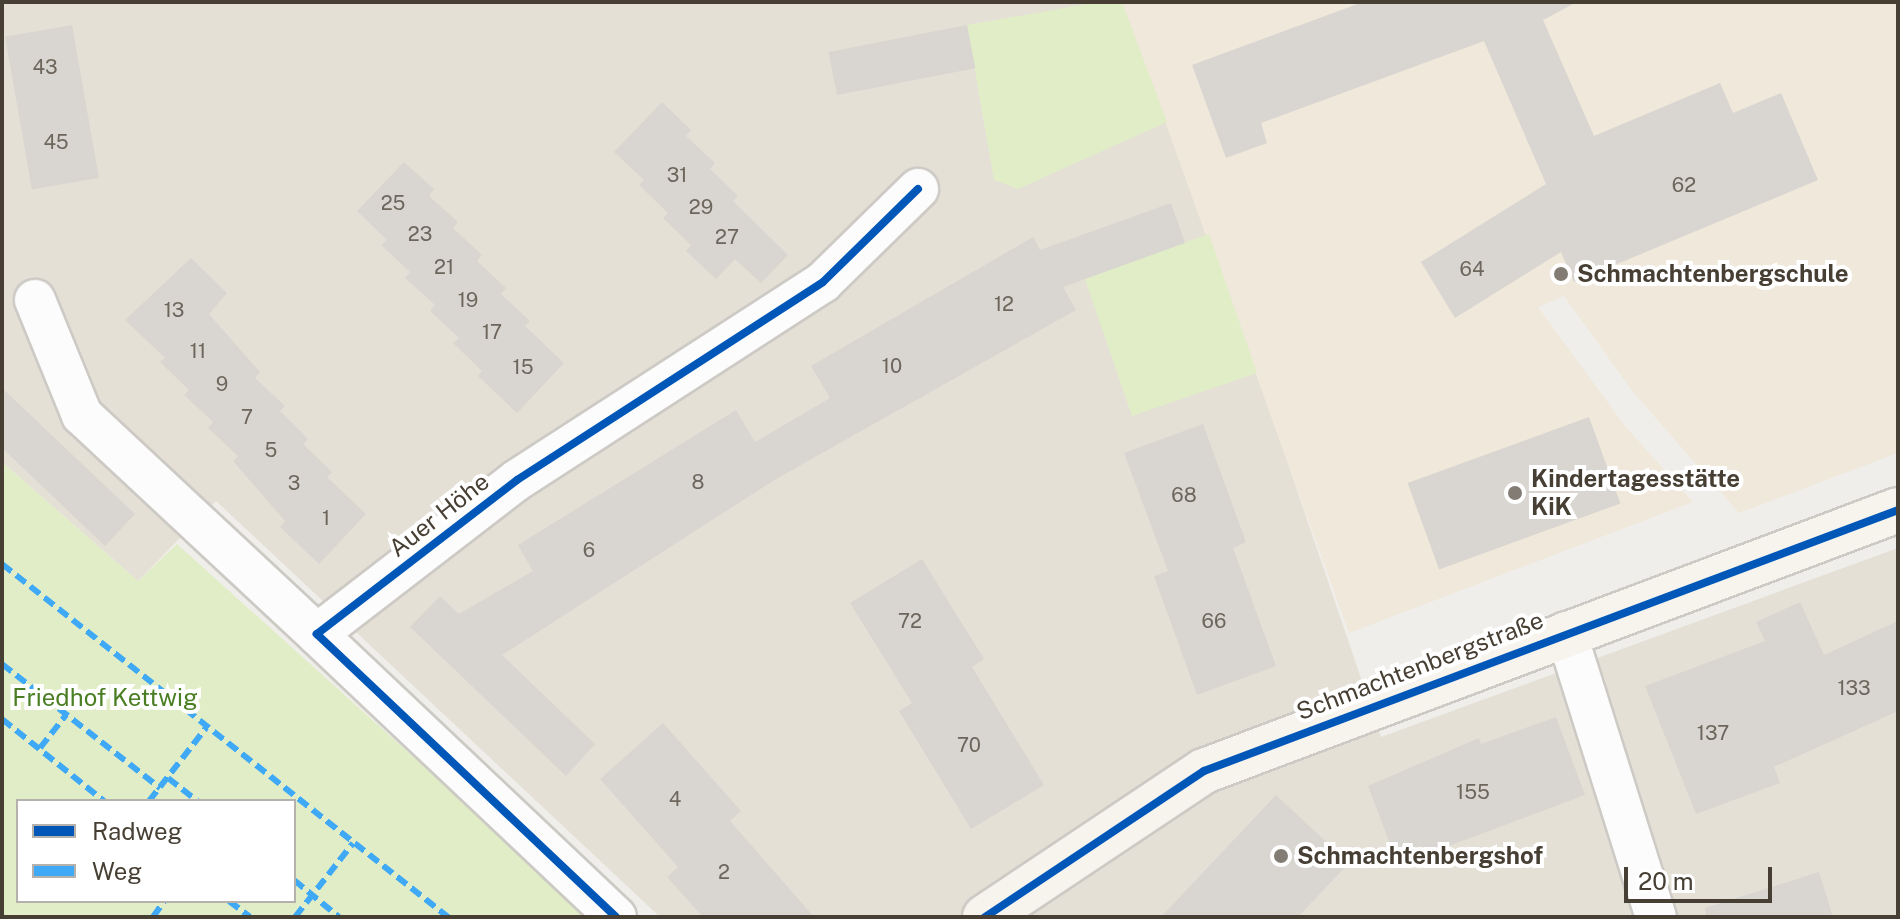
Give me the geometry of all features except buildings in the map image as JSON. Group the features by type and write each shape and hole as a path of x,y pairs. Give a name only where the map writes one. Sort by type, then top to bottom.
{"street":[{"name":"Auer Höhe","path":"317,634 517,480 823,282 918,189"},
{"path":"35,300 82,415 616,917"},
{"name":"Schmachtenbergstraße","path":"985,917 1204,771 1566,632 1898,510"},
{"name":"Schmachtenbergstraße","path":"1566,632 1656,917"}],"shaded area":[{"path":"2,2 1122,2 1216,252 1381,737 1898,548 1898,917 660,917 216,501 138,581 2,462"},
{"name":"Schmachtenbergschule","path":"1122,2 1898,2 1898,453 1739,513 1633,392 1564,296 1538,307 1625,426 1693,502 1349,633"}],"green space":[{"path":"1098,2 1122,2 1167,122 1018,189 994,180 967,25"},
{"path":"1209,234 1257,373 1132,416 1084,277"},
{"name":"Friedhof Kettwig","path":"2,462 138,581 177,544 591,917 2,917"}],"marked path":[{"path":"2,564 448,917"},
{"path":"2,664 160,788"},
{"path":"40,748 66,715"},
{"path":"2,719 102,799"},
{"path":"151,799 206,728"},
{"path":"168,778 194,799"},
{"path":"295,917 353,843"},
{"path":"296,882 339,917"},
{"path":"153,917 163,903"},
{"path":"232,903 250,917"}],"cycle path":[{"path":"616,917 317,634 517,480 823,282 918,189"},
{"path":"985,917 1204,771 1898,510"}],"place":[{"name":"Schmachtenbergschule","path":"1561,274"},
{"name":"Kindertagesstätte KiK","path":"1515,493"},
{"name":"Schmachtenbergshof","path":"1281,856"}]}
